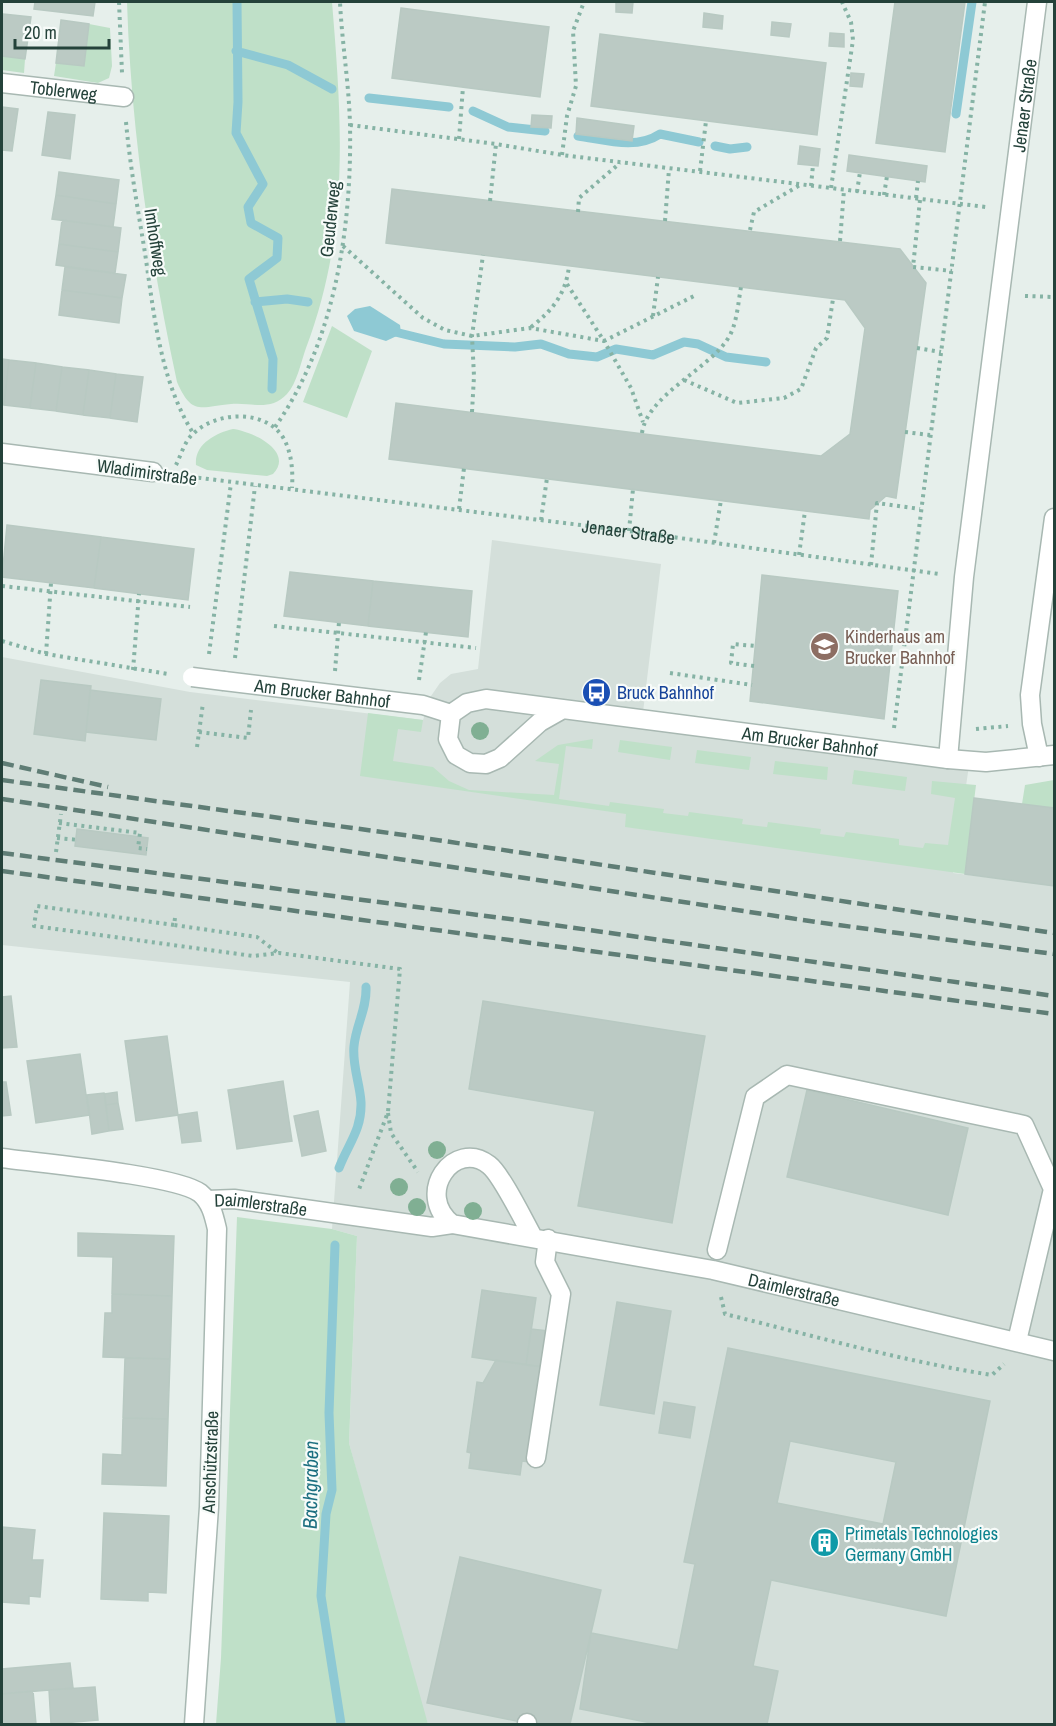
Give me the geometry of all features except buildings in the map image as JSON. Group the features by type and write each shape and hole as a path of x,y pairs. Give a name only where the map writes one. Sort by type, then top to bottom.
{"street":[{"name":"Jenaer Straße","path":"948,759 964,578 1037,2"},
{"name":"Toblerweg","path":"2,82 124,97"},
{"name":"Wladimirstraße","path":"2,453 153,472"},
{"path":"1047,756 1032,724 1030,695 1054,518"},
{"name":"Am Brucker Bahnhof","path":"192,677 416,705 452,714 467,703 486,699 948,759 986,762 1047,756"},
{"path":"452,714 448,739 456,755 470,763 486,764 500,758 540,722 563,710"},
{"path":"717,1250 755,1097 788,1075 1024,1125 1053,1189 1017,1341"},
{"name":"Daimlerstraße","path":"2,1158 172,1183 198,1192 207,1200 234,1199 432,1227 452,1224 540,1238 713,1270 1054,1351"},
{"path":"452,1224 439,1212 437,1188 444,1168 456,1162 473,1159 490,1165 540,1238 545,1262 561,1294 536,1458"},
{"name":"Anschützstraße","path":"194,1725 209,1507 217,1229 207,1200"}],"path":[{"name":"Imhoffweg","path":"119,2 128,153 154,312 170,384 179,410 193,433"},
{"name":"Geuderweg","path":"275,427 295,398 320,335 343,246 350,124 340,2"},
{"path":"562,155 567,116 576,86 573,31 584,2"},
{"path":"831,188 853,40 851,22 842,2"},
{"path":"890,752 985,2"},
{"path":"459,138 463,87"},
{"path":"700,171 706,121"},
{"path":"350,124 621,163 1010,210"},
{"path":"490,201 496,144"},
{"path":"578,212 579,198 621,163"},
{"path":"811,186 813,165"},
{"path":"665,221 669,169"},
{"path":"857,192 860,172"},
{"path":"884,195 886,176"},
{"path":"918,181 913,267 952,272"},
{"path":"750,230 754,212 800,185"},
{"path":"840,241 844,190"},
{"path":"343,246 423,318 445,330 472,336 530,328 604,341 694,296"},
{"path":"472,412 474,376 472,336 483,255"},
{"path":"530,328 548,315 567,284 569,266"},
{"path":"653,317 658,277"},
{"path":"567,284 608,347 631,388 643,422 642,434"},
{"path":"643,422 684,380 724,344 732,332 741,287"},
{"path":"684,380 737,404 784,398 801,388 816,348 828,338 833,299"},
{"path":"917,348 941,351"},
{"path":"193,433 211,422 234,416 253,417 275,427 284,439 289,455 292,488"},
{"path":"905,432 930,435"},
{"name":"Wladimirstraße","path":"193,433 173,474 255,486 292,488"},
{"path":"459,510 464,468"},
{"path":"541,520 547,478"},
{"path":"208,664 231,483"},
{"path":"228,682 255,486"},
{"name":"Jenaer Straße","path":"292,488 629,531 964,578"},
{"path":"629,531 633,489"},
{"path":"714,543 721,500"},
{"path":"871,565 878,503 920,508"},
{"path":"799,555 805,511"},
{"path":"46,654 51,583"},
{"path":"2,586 189,607"},
{"path":"133,670 139,594"},
{"path":"333,695 339,622"},
{"path":"274,626 476,648"},
{"path":"416,705 426,632"},
{"path":"2,641 46,654 166,674"},
{"path":"754,666 730,663 733,644 756,646"},
{"path":"670,673 752,686"},
{"path":"199,732 248,738 255,685"},
{"path":"56,852 61,814"},
{"path":"59,823 140,833 138,848 147,849"},
{"path":"57,838 79,840"},
{"path":"279,953 257,937 37,906 34,926 253,956 279,953 400,969 388,1112 376,1151 347,1214"},
{"path":"174,925 175,918"},
{"path":"388,1112 391,1133 405,1156 417,1172 437,1188"},
{"path":"713,1270 725,1314 944,1368 992,1375 1013,1356 1017,1341"}],"shaded area":[{"path":"492,540 661,564 643,712 970,759 953,873 1054,886 1054,1724 428,1724 417,1695 349,1443 357,1236 332,1229 350,982 2,945 2,657 190,692 423,720 431,696 440,683 451,674 478,669"}],"green space":[{"path":"127,2 332,2 340,134 336,219 330,262 320,305 296,378 287,394 274,403 198,407 187,400 177,382 158,287 143,193 133,98"},
{"path":"89,24 110,28 112,66 109,78 98,83 54,76 56,63 84,66"},
{"path":"2,56 25,59 24,73 2,70"},
{"path":"332,326 372,351 347,418 303,402"},
{"path":"233,429 259,438 275,450 279,458 278,466 273,474 267,476 207,470 196,465 196,458 202,445 220,433"},
{"path":"368,713 423,720 421,732 398,729 393,761 433,767 449,781 469,790 554,795 559,764 535,761 558,745 593,739 592,749 566,746 559,799 609,806 610,802 664,809 663,813 688,816 689,812 743,819 742,824 767,827 768,822 821,829 820,834 844,837 846,832 899,839 899,845 923,848 925,843 948,845 955,798 931,794 932,781 976,785 965,874 625,827 626,814 360,776"},
{"path":"620,740 672,747 670,760 618,752"},
{"path":"697,750 751,757 749,770 695,763"},
{"path":"775,761 828,767 827,780 773,774"},
{"path":"854,770 907,777 905,791 852,784"},
{"path":"1054,780 1054,808 1022,804 1025,785"},
{"path":"237,1217 332,1229 357,1236 349,1443 428,1724 216,1724 221,1658"}],"water":[{"path":"370,306 400,325 401,334 386,341 354,331 347,316 355,309"}],"waterway":[{"name":"Bachgraben","path":"237,2 236,133 263,184 248,207 251,223 278,238 277,258 249,279 273,359 272,389"},
{"path":"956,114 972,2"},
{"path":"236,51 288,65 332,89"},
{"path":"369,98 449,107"},
{"path":"473,111 508,127 545,131"},
{"path":"578,136 631,143 651,139 660,134 699,142"},
{"path":"715,146 730,149 747,147"},
{"path":"255,302 287,299 308,302"},
{"path":"391,331 444,344 515,347 541,344 569,354 597,357 616,349 653,355 684,342 698,344 726,357 766,362"},
{"name":"Bachgraben","path":"339,1168 357,1129 361,1112 354,1053 355,1038 365,1003 366,987"},
{"name":"Bachgraben","path":"335,1245 329,1413 332,1490 326,1514 321,1596 341,1724"}],"railway":[{"path":"2,763 108,787"},
{"path":"2,780 404,835 1054,933"},
{"path":"2,799 816,922 1054,954"},
{"path":"2,853 540,923 1054,996"},
{"path":"2,871 1054,1014"}],"place":[{"name":"Kinderhaus am Brucker Bahnhof","path":"824,646"},
{"name":"Bruck Bahnhof","path":"596,692"},
{"name":"Primetals Technologies Germany GmbH","path":"824,1543"}]}
